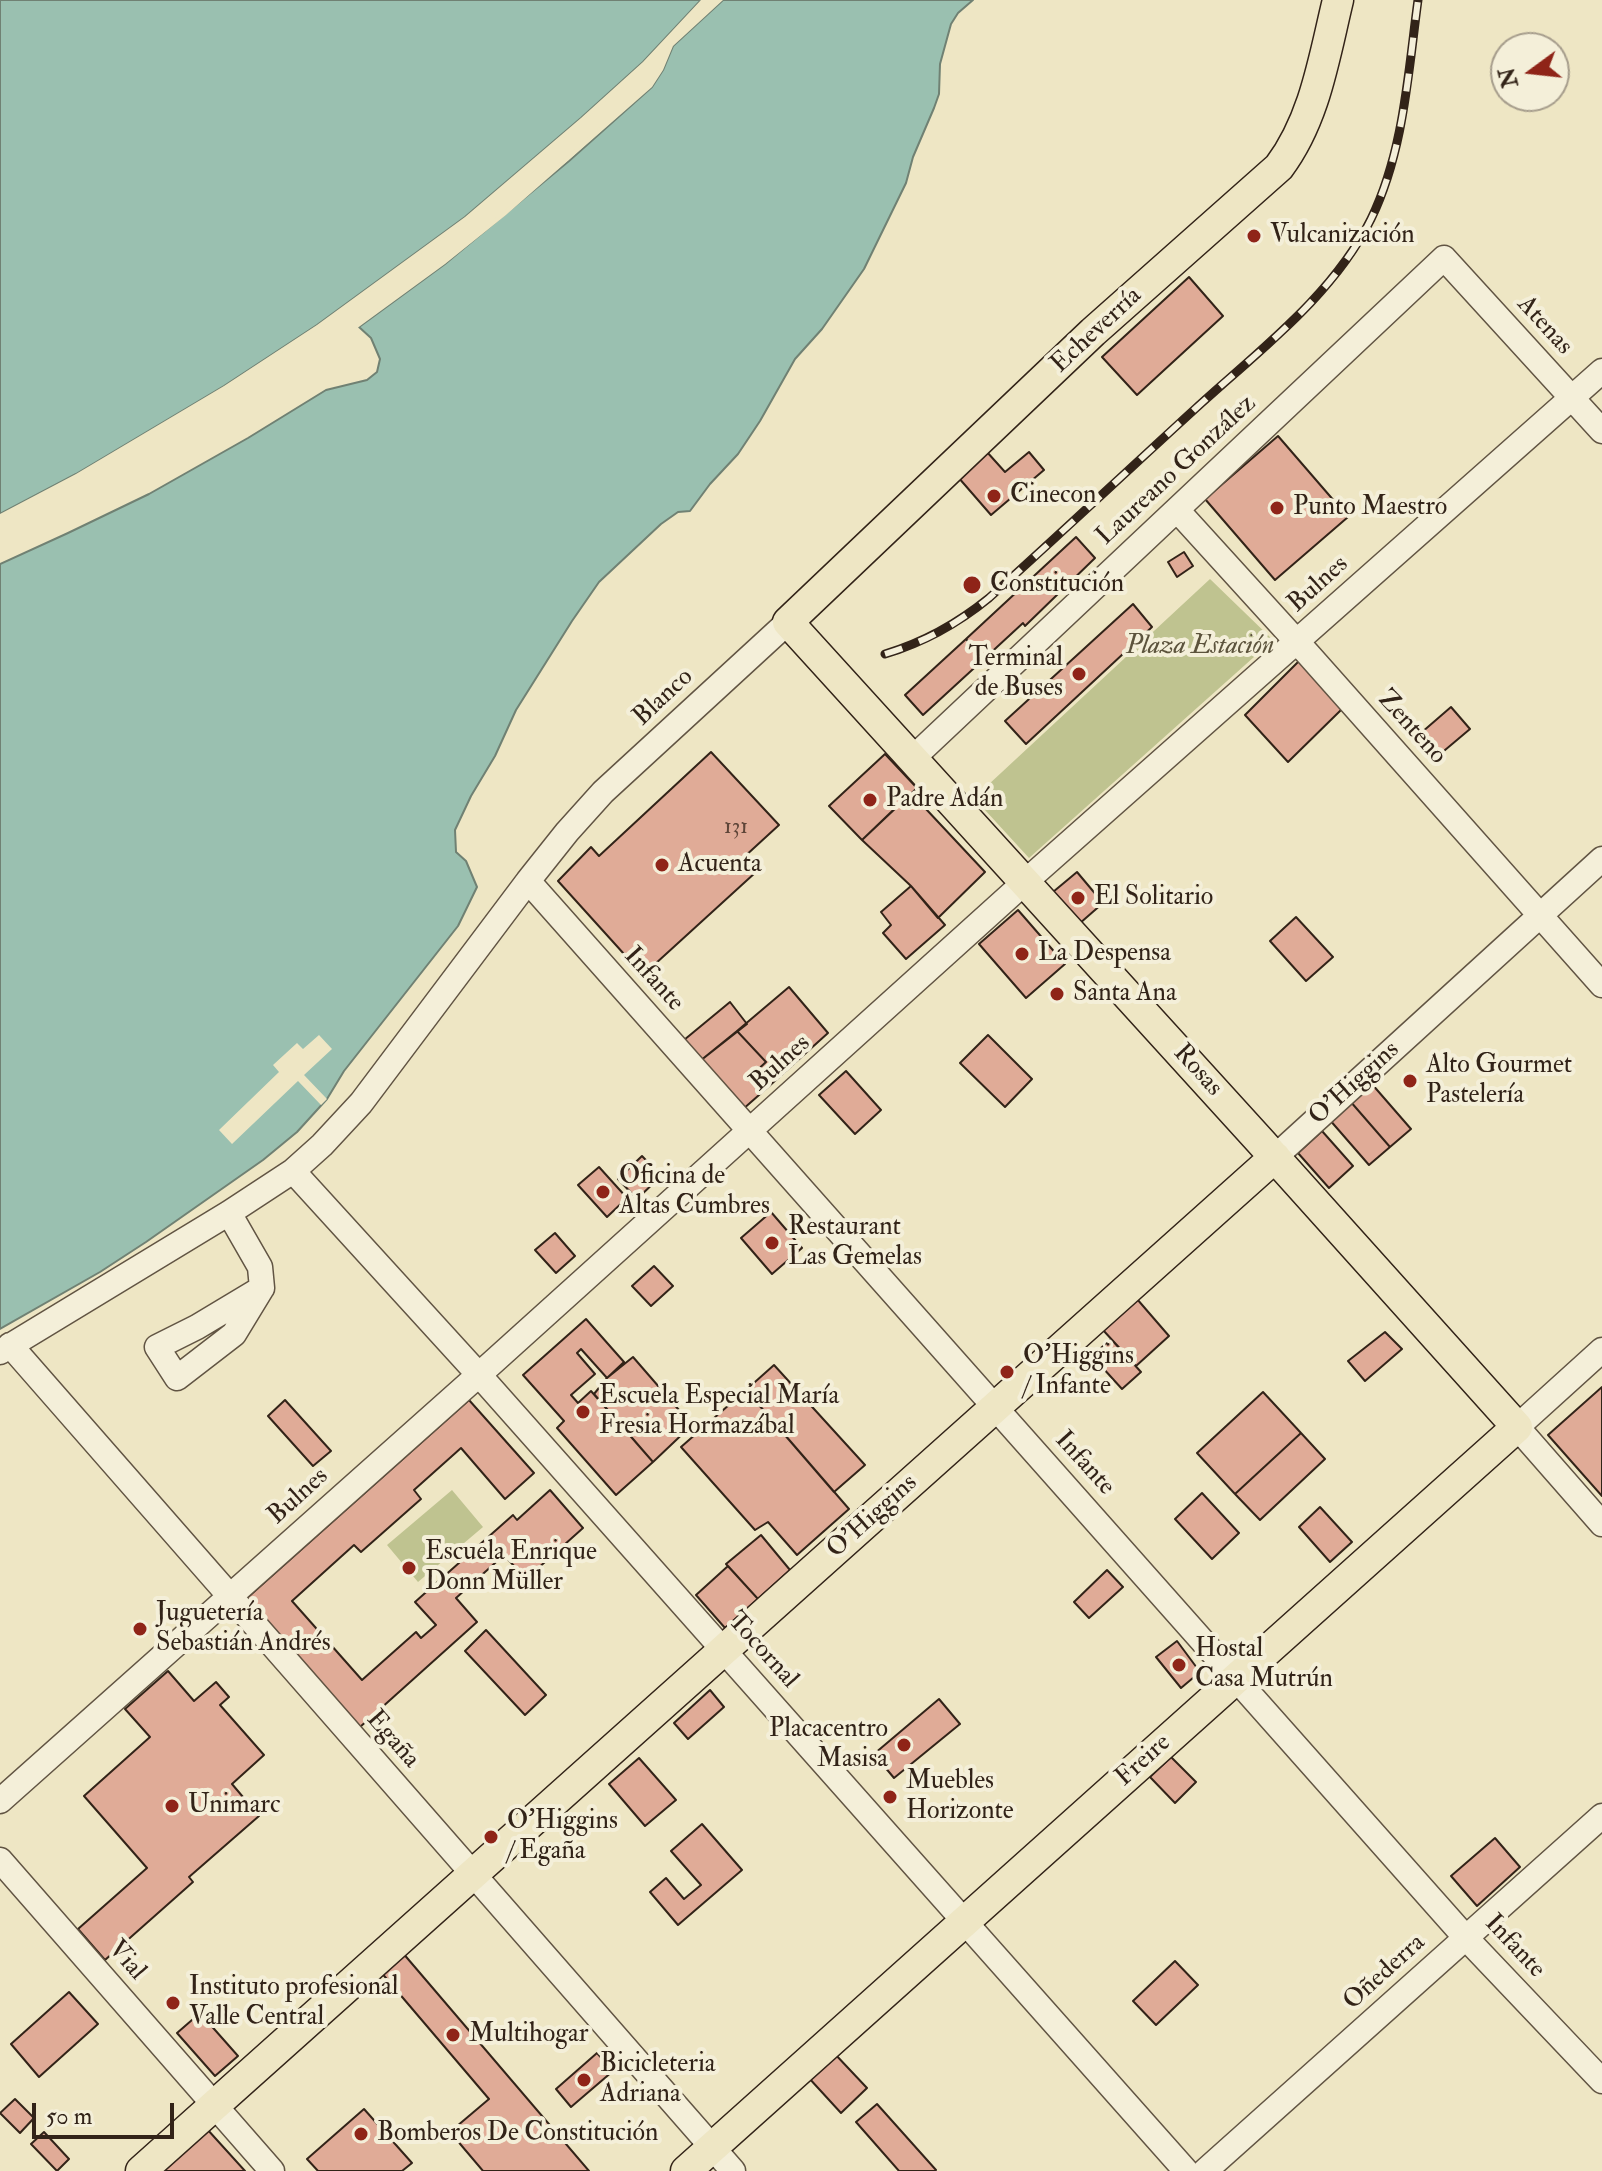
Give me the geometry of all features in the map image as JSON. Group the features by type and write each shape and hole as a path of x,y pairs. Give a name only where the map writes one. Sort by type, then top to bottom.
{"main road":[{"name":"Echeverría","path":"788,622 1093,332 1279,167 1291,151 1309,114 1338,0"},
{"name":"Rosas","path":"788,622 1517,1427"},
{"name":"O'Higgins","path":"141,2171 1275,1157"},
{"name":"Freire","path":"686,2171 1517,1427"}],"street":[{"name":"Atenas","path":"1444,258 1602,431"},
{"name":"Laureano González","path":"913,758 1444,258"},
{"name":"Bulnes","path":"0,1801 479,1375 1025,882 1602,371"},
{"name":"Zenteno","path":"1177,510 1602,985"},
{"name":"Blanco","path":"5,1348 229,1213 293,1171 322,1145 361,1103 580,817 603,792 788,622"},
{"name":"O'Higgins","path":"1275,1157 1602,859"},
{"name":"Infante","path":"528,881 1466,1938 1602,2081"},
{"name":"Tocornal","path":"293,1171 479,1375 1186,2171"},
{"path":"229,1213 260,1267 262,1288"},
{"name":"Egaña","path":"5,1348 230,1596 733,2171"},
{"name":"Freire","path":"1517,1427 1602,1350"},
{"name":"Rosas","path":"1517,1427 1602,1524"},
{"name":"Oñederra","path":"1205,2171 1602,1816"},
{"name":"Vial","path":"0,1860 272,2171"}],"green space":[{"name":"Plaza Estación","path":"1210,579 1273,640 1029,858 974,798"},
{"path":"452,1490 483,1527 418,1582 387,1545"}],"shaded area":[{"path":"0,0 701,0 643,62 465,217 317,325 224,386 76,474 0,514"},
{"path":"723,0 973,0 951,24 940,64 939,94 913,157 906,183 864,269 822,329 795,359 738,454 690,511 678,512 661,524 599,582 572,621 516,710 455,830 456,852 466,861 477,887 458,926 344,1071 327,1099 297,1132 263,1160 100,1272 0,1329 0,564 149,494 326,390 367,380 377,372 380,359 371,338 359,327 445,264 652,87 673,46"}],"pier":[{"path":"701,0 705,0 646,65 468,220 320,328 226,389 78,478 0,518 0,514 76,474 224,386 317,325 465,217 643,62"},
{"path":"717,0 723,0 673,46 652,87 506,215 356,329 357,323 504,211 649,84 670,44"},
{"path":"319,1035 332,1049 304,1075 327,1099 321,1105 298,1081 232,1144 219,1130 279,1072 273,1065 297,1043 303,1049"}],"building":[{"path":"1189,277 1223,316 1137,395 1102,357"},
{"name":"Punto Maestro","path":"1278,436 1348,517 1275,580 1205,499"},
{"name":"Cinecon","path":"987,452 1005,472 1029,452 1044,470 991,515 958,477"},
{"path":"1076,537 1095,558 1025,626 1023,623 984,659 966,639"},
{"path":"1184,552 1193,566 1177,577 1168,562"},
{"name":"Terminal de Buses","path":"1133,604 1152,627 1026,744 1005,721"},
{"path":"966,639 984,659 923,715 905,695"},
{"path":"1299,661 1342,709 1288,762 1245,715"},
{"path":"1451,707 1470,729 1432,761 1414,739"},
{"name":"Acuenta","path":"711,752 779,825 743,858 756,872 643,975 558,881 591,847 599,856"},
{"name":"Padre Adán","path":"885,754 917,788 862,840 829,806"},
{"path":"911,793 985,872 938,918 911,886 862,840"},
{"name":"El Solitario","path":"1077,872 1103,903 1079,924 1053,892"},
{"path":"911,886 945,925 906,959 883,933 891,925 881,912"},
{"name":"La Despensa","path":"1018,910 1065,964 1026,998 979,944"},
{"path":"1296,917 1333,957 1306,981 1270,941"},
{"path":"789,987 828,1033 767,1088 754,1073 766,1062 737,1031"},
{"path":"730,1002 747,1024 700,1061 684,1040"},
{"path":"737,1031 766,1062 754,1073 767,1088 742,1110 700,1061"},
{"path":"988,1035 1032,1079 1005,1107 960,1063"},
{"path":"846,1071 881,1110 855,1134 819,1095"},
{"path":"1371,1083 1411,1129 1390,1147 1350,1101"},
{"path":"1350,1101 1390,1147 1369,1165 1329,1119"},
{"path":"1322,1131 1353,1166 1329,1188 1298,1153"},
{"path":"642,1156 661,1176 637,1199 618,1179"},
{"name":"Oficina de Altas Cumbres","path":"599,1167 627,1198 607,1217 578,1185"},
{"name":"Restaurant Las Gemelas","path":"771,1212 802,1248 772,1274 741,1238"},
{"path":"555,1233 575,1256 556,1273 535,1250"},
{"path":"654,1266 673,1286 651,1306 632,1286"},
{"path":"1137,1299 1169,1336 1136,1366 1103,1330"},
{"name":"Escuela Especial María Fresia Hormazábal","path":"586,1319 624,1362 607,1378 581,1349 577,1353 595,1374 571,1395 578,1403 591,1391 653,1462 616,1495 557,1428 564,1421 523,1375"},
{"path":"1385,1332 1402,1349 1365,1381 1348,1361"},
{"path":"1111,1339 1141,1372 1122,1389 1092,1356"},
{"path":"633,1357 692,1425 653,1462 594,1394 607,1378"},
{"path":"774,1365 865,1465 834,1492 746,1390"},
{"path":"1602,1387 1602,1496 1548,1435"},
{"path":"746,1390 849,1509 797,1555 768,1522 755,1530 681,1447"},
{"path":"1263,1392 1301,1433 1235,1494 1197,1453"},
{"path":"285,1400 331,1451 313,1466 268,1416"},
{"path":"469,1400 534,1473 505,1499 461,1448 414,1490 421,1499 361,1552 354,1545 292,1601 362,1680 416,1632 421,1638 436,1625 415,1602 513,1515 517,1520 550,1490 583,1528 526,1579 504,1555 456,1598 477,1622 360,1727 247,1598"},
{"path":"1301,1433 1325,1459 1260,1520 1235,1494"},
{"path":"1202,1493 1239,1533 1212,1559 1175,1519"},
{"path":"1320,1507 1352,1542 1330,1562 1299,1527"},
{"path":"761,1535 790,1570 758,1599 726,1564"},
{"path":"728,1566 758,1599 725,1628 696,1595"},
{"path":"1107,1570 1123,1587 1089,1618 1074,1602"},
{"path":"486,1630 546,1695 525,1715 465,1651"},
{"name":"Hostal Casa Mutrún","path":"1177,1641 1200,1672 1181,1688 1156,1657"},
{"name":"Unimarc","path":"168,1671 194,1701 216,1682 229,1697 220,1705 264,1755 232,1784 259,1816 189,1877 193,1882 105,1960 78,1929 147,1868 84,1796 150,1737 125,1709"},
{"path":"710,1690 724,1707 688,1739 674,1723"},
{"path":"939,1699 960,1724 894,1778 874,1754"},
{"path":"1171,1757 1196,1782 1175,1803 1150,1777"},
{"path":"639,1758 676,1800 645,1826 609,1784"},
{"path":"702,1824 742,1870 678,1925 650,1892 666,1878 684,1899 701,1885 671,1851"},
{"path":"1495,1838 1520,1867 1477,1906 1451,1876"},
{"name":"Multihogar","path":"402,1952 589,2171 483,2171 450,2132 489,2099 380,1971"},
{"path":"1175,1961 1198,1985 1156,2025 1133,2001"},
{"path":"69,1992 98,2024 39,2077 11,2044"},
{"path":"200,2013 238,2056 215,2076 177,2033"},
{"name":"Bicicleteria Adriana","path":"597,2053 613,2071 571,2107 556,2089"},
{"path":"834,2053 867,2088 841,2113 808,2077"},
{"path":"15,2099 34,2118 20,2133 0,2113"},
{"path":"877,2104 935,2171 899,2171 856,2122"},
{"name":"Bomberos De Constitución","path":"364,2109 412,2163 402,2171 318,2171 307,2159"},
{"path":"207,2129 245,2171 162,2171"},
{"path":"44,2132 69,2159 57,2171 31,2144"}],"railway":[{"path":"885,654 940,631 989,598 1292,322 1336,273 1371,219 1391,166 1403,111 1418,0"}],"place":[{"name":"Vulcanización","path":"1254,236"},
{"name":"Cinecon","path":"994,496"},
{"name":"Punto Maestro","path":"1277,508"},
{"name":"Constitución","path":"972,585"},
{"name":"Terminal de Buses","path":"1079,674"},
{"name":"Padre Adán","path":"870,800"},
{"name":"Acuenta","path":"662,865"},
{"name":"El Solitario","path":"1078,898"},
{"name":"La Despensa","path":"1022,954"},
{"name":"Santa Ana","path":"1057,994"},
{"name":"Alto Gourmet Pastelería","path":"1410,1081"},
{"name":"Oficina de Altas Cumbres","path":"603,1192"},
{"name":"Restaurant Las Gemelas","path":"772,1243"},
{"name":"O'Higgins / Infante","path":"1007,1372"},
{"name":"Escuela Especial María Fresia Hormazábal","path":"583,1412"},
{"name":"Escuela Enrique Donn Müller","path":"409,1568"},
{"name":"Juguetería Sebastián Andrés","path":"140,1629"},
{"name":"Hostal Casa Mutrún","path":"1179,1665"},
{"name":"Placacentro Masisa","path":"904,1745"},
{"name":"Muebles Horizonte","path":"890,1797"},
{"name":"Unimarc","path":"172,1806"},
{"name":"O'Higgins / Egaña","path":"491,1837"},
{"name":"Instituto profesional Valle Central","path":"173,2003"},
{"name":"Multihogar","path":"453,2035"},
{"name":"Bicicleteria Adriana","path":"584,2080"},
{"name":"Bomberos De Constitución","path":"361,2134"}]}
